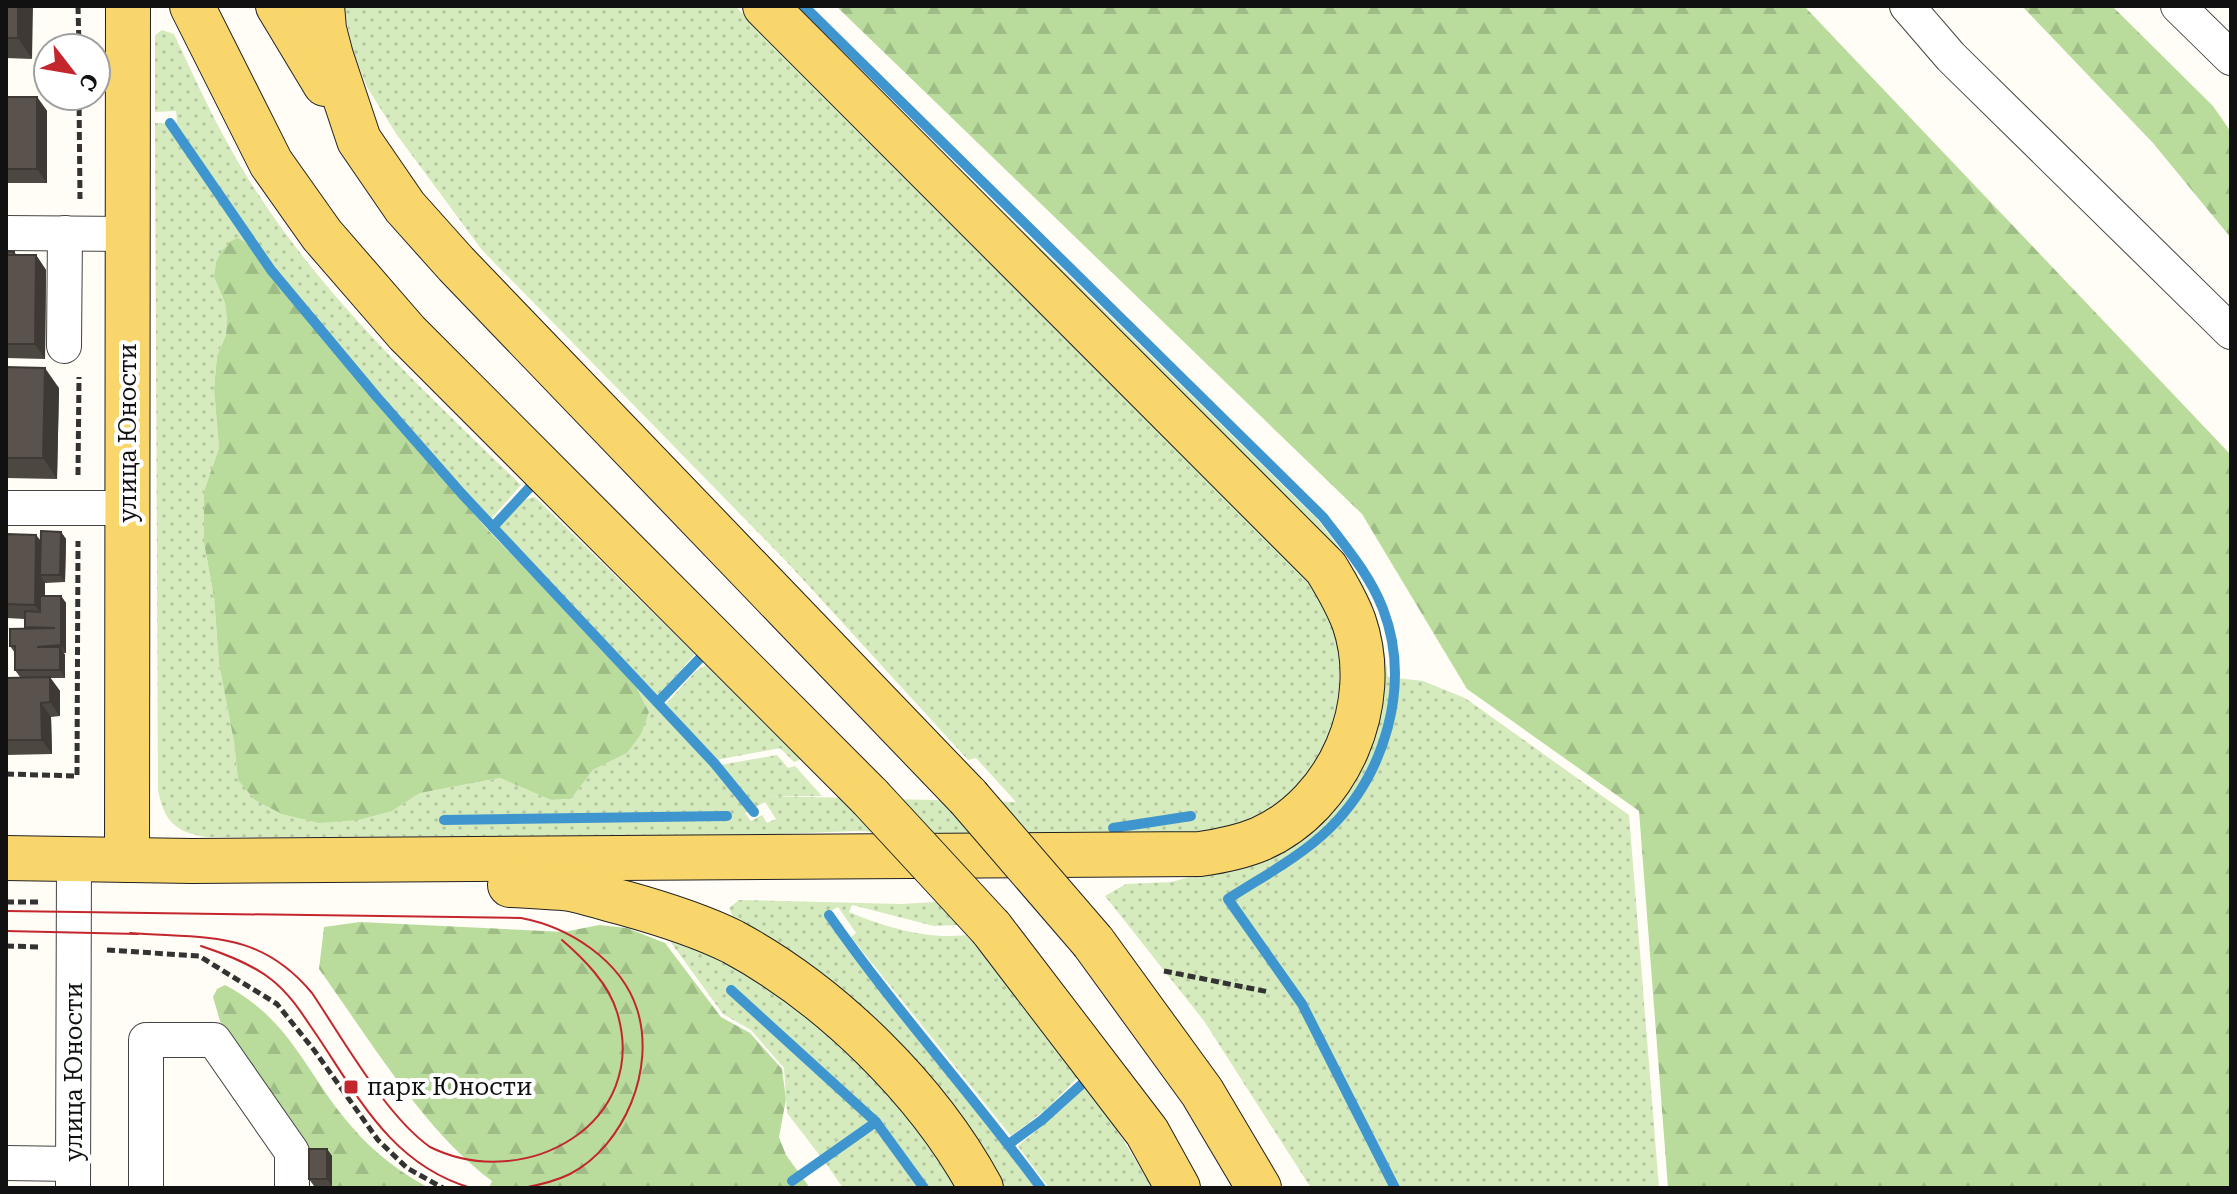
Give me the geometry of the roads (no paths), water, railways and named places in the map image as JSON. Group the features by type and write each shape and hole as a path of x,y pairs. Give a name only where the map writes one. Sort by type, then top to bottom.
{"main road":[{"name":"улица Юности","path":"127,860 128,6"},
{"path":"192,6 271,163 322,235 407,333 870,797 991,928 1147,1132 1178,1188"},
{"path":"278,6 359,140 405,207 456,264 968,797 1093,942 1202,1092 1259,1188"},
{"path":"322,6 331,56 359,140"},
{"path":"6,858 192,861 1200,854 1231,849 1261,838 1289,822 1313,801 1333,776 1348,748 1358,718 1363,687 1362,655 1355,624 1343,595 1326,568 765,6"},
{"path":"192,861 573,890 662,914 730,941 812,994 870,1043 927,1110 981,1188"}],"street":[{"path":"1907,6 1951,57 2231,332"},
{"path":"2178,6 2231,58"},
{"path":"6,233 128,234"},
{"path":"72,360 73,233"},
{"path":"6,508 128,508"},
{"name":"улица Юности","path":"73,1176 74,859"},
{"path":"146,1188 146,1040 214,1040 292,1152 292,1188"},
{"path":"6,1163 73,1176"}],"waterway":[{"path":"804,6 1323,517 1378,596 1391,638 1395,668 1393,698 1388,727 1365,782 1349,807 1318,839 1228,899 1302,1004 1395,1188"},
{"path":"170,123 271,270 376,396 462,494 715,764 754,812"},
{"path":"493,527 531,486"},
{"path":"658,702 703,655"},
{"path":"444,820 727,816"},
{"path":"1113,828 1191,816"},
{"path":"829,915 880,985 1041,1188"},
{"path":"731,990 876,1122 924,1188"},
{"path":"1009,1144 1042,1120 1082,1084"},
{"path":"792,1181 876,1122"}],"tram line":[{"path":"6,911 521,918 539,922 575,938 606,961 629,991 642,1032 639,1079 620,1125 589,1161 570,1174 523,1188"},
{"path":"6,931 138,934"},
{"path":"130,933 229,941 272,957 312,993 366,1076 414,1133 430,1147 467,1159 504,1161 540,1154 572,1139 598,1116 615,1087 623,1052 617,1012 601,981 562,940"},
{"path":"201,946 247,964 279,986 297,1007 364,1106 399,1147 420,1164 471,1188"}],"place":[{"name":"парк Юности","path":"351,1087"}]}
